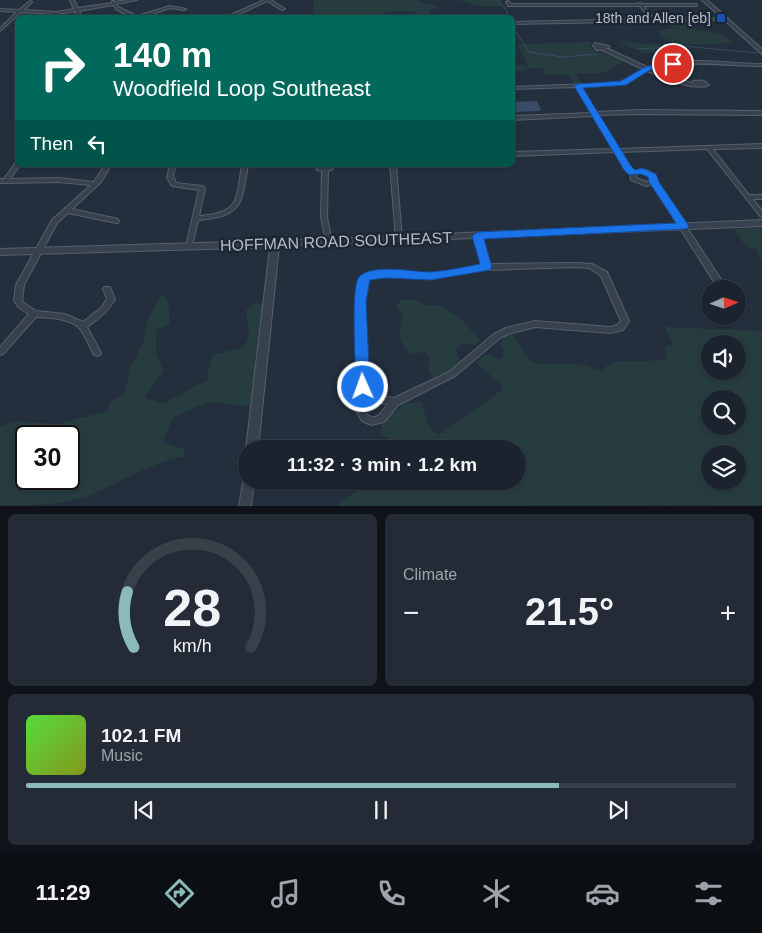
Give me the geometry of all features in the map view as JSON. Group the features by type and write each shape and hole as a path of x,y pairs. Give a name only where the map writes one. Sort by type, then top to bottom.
{"street":[{"path":"72,0 77,10 77,15"},
{"path":"0,10 51,13 135,0"},
{"path":"233,15 267,0 284,9"},
{"path":"704,0 762,52"},
{"path":"18,15 30,2"},
{"path":"114,2 133,15"},
{"path":"508,2 509,5 571,6 696,5"},
{"path":"640,4 653,20"},
{"path":"571,6 575,12"},
{"path":"143,15 170,7 184,9"},
{"path":"1,30 15,17"},
{"path":"515,23 725,19"},
{"path":"604,49 675,81 696,85"},
{"path":"515,88 623,83 647,68 667,64 705,62 732,65 762,65"},
{"path":"578,86 627,168 633,173"},
{"path":"515,118 594,113 762,112"},
{"path":"515,154 762,146"},
{"path":"708,147 762,214"},
{"path":"3,181 15,167"},
{"path":"97,353 83,326 65,317 34,314 21,305 18,294 20,285 54,222 96,184 107,167"},
{"path":"172,167 170,176 174,185 202,188 189,246"},
{"path":"195,218 225,215 233,211 245,167"},
{"path":"320,167 319,169 325,170 331,167"},
{"path":"393,167 399,239"},
{"path":"325,170 324,217 329,242"},
{"path":"633,173 640,171 648,173 654,178 654,182 718,280"},
{"path":"633,173 632,178 638,182 647,184 654,182"},
{"path":"3,181 58,180 96,184"},
{"path":"749,197 762,197"},
{"path":"66,210 116,220"},
{"name":"HOFFMAN ROAD SOUTHEAST","path":"0,252 329,242 762,223"},
{"path":"478,236 486,267"},
{"path":"253,440 275,244"},
{"path":"366,393 360,401 360,411 365,418 371,421 382,419 395,402 452,374 497,336 506,331 535,324 611,330 620,328 625,321 604,274 590,266 486,267 431,276 378,274 367,276 362,280 360,302 363,387 366,393 373,398 395,402"},
{"path":"83,326 104,310 111,299 107,289"},
{"path":"0,352 34,314"},
{"path":"245,506 247,490"}],"green space":[{"path":"314,0 418,0 418,2 439,7 430,10 430,15 418,15 416,12 401,11 376,15 312,15"},
{"path":"458,0 503,0 501,6 477,6"},
{"path":"690,21 696,30 719,33 734,43 679,45 680,48 692,51 654,54 627,46 618,41 647,44 673,43 659,35 659,30 672,28 669,22"},
{"path":"592,42 590,45 592,49 624,61 603,73 576,74 581,83 574,83 569,74 546,75 542,68 529,68 515,72 515,65 528,66 517,44"},
{"path":"759,228 762,232 762,263 757,250 746,247 734,229"},
{"path":"162,294 168,300 170,323 156,330 156,354 164,371 144,397 163,404 209,379 208,369 213,355 244,347 249,337 246,310 257,303 268,304 257,407 209,402 173,417 163,442 185,449 183,457 158,464 87,496 55,503 0,505 0,426 17,421 57,424 108,411 110,402 125,394 130,368 143,343 147,321"},
{"path":"401,300 416,300 424,305 441,306 460,318 480,340 475,345 464,343 456,349 460,362 447,374 432,377 429,369 429,357 424,352 412,354 404,346 400,336 403,315 396,305"},
{"path":"664,327 762,331 762,505 337,506 357,490 526,490 526,440 390,440 387,437 379,436 386,411 396,412 403,404 421,402 430,428 439,435 502,390 500,383 475,363 485,354 502,359 504,349 500,345 505,335 513,334 531,361 544,364 578,364 601,370 613,362 666,360 665,347 674,345"}],"water":[{"path":"537,101 541,110 515,112 515,102"}],"waterway":[{"path":"496,0 504,7 508,15"},
{"path":"515,31 529,52 563,57 597,54"},
{"path":"639,49 682,46 757,53"}],"place":[{"name":"18th and Allen [eb]","path":"721,18"}],"route":[{"path":"363,387 360,302 362,280 367,276 386,273 415,277 431,276 486,267 478,236 684,226 654,182 653,176 642,171 633,173 629,171 578,86 623,83 647,68 673,64"}]}
